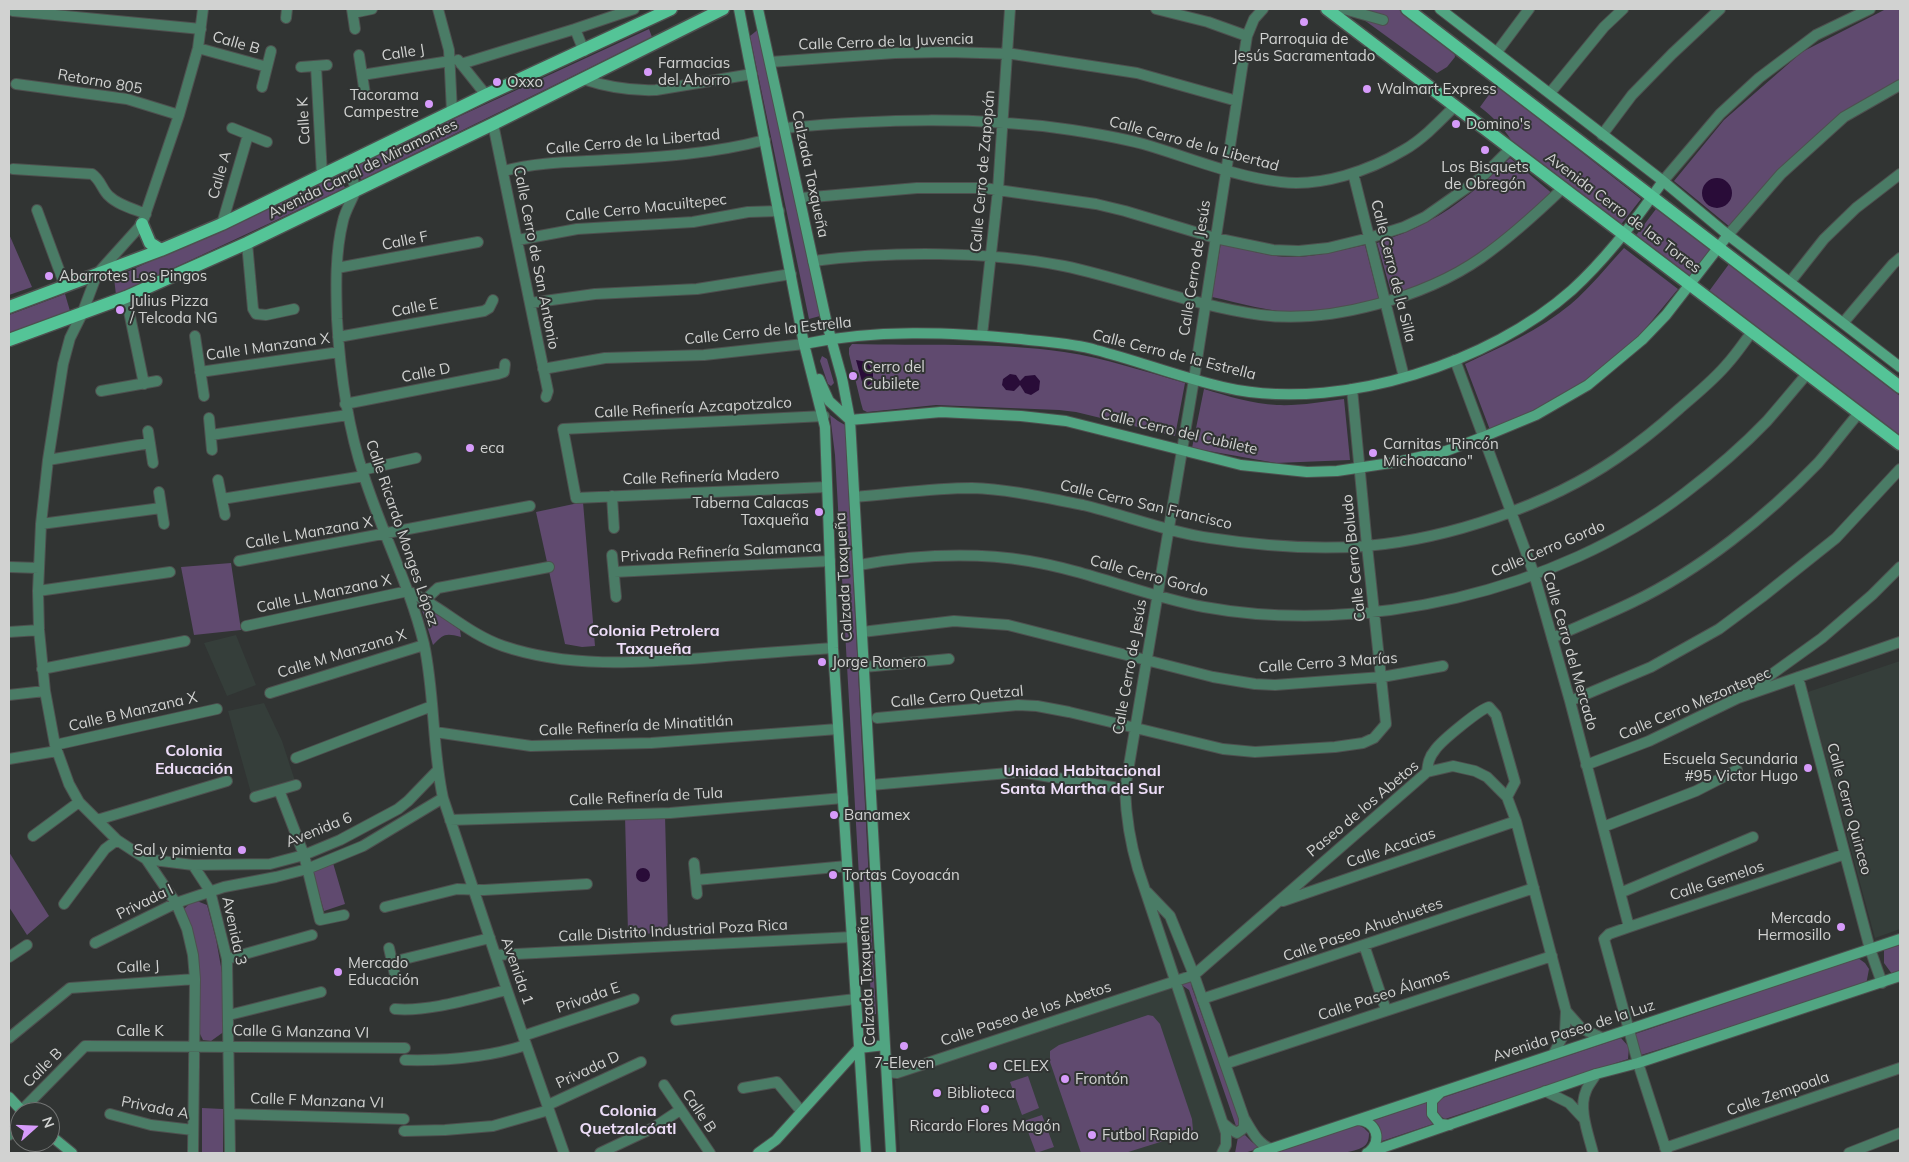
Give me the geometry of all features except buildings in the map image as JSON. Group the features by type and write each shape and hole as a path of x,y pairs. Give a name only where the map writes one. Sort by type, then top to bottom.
{"main road":[{"name":"Avenida Canal de Miramontes","path":"9,307 161,250 222,224 347,162 671,9"},
{"name":"Avenida Canal de Miramontes","path":"9,340 126,297 247,243 494,124 723,9"},
{"name":"Avenida Cerro de las Torres","path":"1327,9 1900,444"},
{"name":"Avenida Cerro de las Torres","path":"1407,9 1900,387"},
{"path":"144,219 150,243 161,250"}],"street":[{"path":"193,1153 195,979 187,929 176,902 146,859 117,840 79,802 69,784 56,748 45,691 39,630 38,591 41,524 48,460 63,364 70,338 82,314 97,274 144,219 179,115 198,48 203,9"},
{"path":"355,29 352,11 372,9"},
{"path":"438,9 449,50 452,112"},
{"path":"462,64 575,30 634,9"},
{"name":"Calzada Taxqueña","path":"758,9 830,338 842,378 850,420 891,1153"},
{"name":"Calle Cerro de Zapopán","path":"982,335 998,190 1010,9"},
{"path":"1156,9 1208,22 1247,36"},
{"name":"Calle Cerro de Jesús","path":"1222,1153 1226,1146 1226,1133 1174,981 1131,843 1126,814 1125,789 1194,379 1247,36 1254,19 1263,9"},
{"path":"1344,9 1383,20"},
{"path":"1497,52 1529,9"},
{"path":"1550,93 1604,27 1623,9"},
{"path":"1602,135 1632,95 1720,9"},
{"name":"Calle Cerro de la Estrella","path":"543,369 605,358 704,355 804,344 830,338 929,334 982,335 1093,349 1236,390 1277,395 1322,393 1352,389 1404,377 1455,360 1486,347 1556,302 1591,272 1624,234 1663,181 1720,114 1759,78 1816,35 1870,9"},
{"name":"Calzada Taxqueña","path":"742,10 752,74 804,344 824,416 833,648 866,1153"},
{"path":"1443,10 1663,181 1728,235 1899,364"},
{"path":"13,11 201,29"},
{"path":"575,30 584,51"},
{"name":"Calle B","path":"198,48 267,67"},
{"path":"449,50 486,96"},
{"name":"Calle B","path":"262,87 271,51"},
{"name":"Calle Cerro de la Juvencia","path":"770,62 895,53 1008,54 1137,73 1237,101"},
{"name":"Calle J","path":"359,55 365,94"},
{"name":"Calle J","path":"362,75 450,61"},
{"path":"301,66 327,65"},
{"name":"Calle K","path":"316,66 322,175"},
{"path":"583,79 619,88 656,90 752,74"},
{"name":"Retorno 805","path":"16,84 127,99 179,115"},
{"name":"Calle Cerro del Cubilete","path":"850,420 941,412 1021,416 1066,421 1182,452 1241,465 1297,471 1337,471 1396,462 1446,451 1483,438 1536,415 1588,385 1642,340 1666,315 1728,235 1781,174 1844,117 1900,85"},
{"name":"Calle Cerro de la Libertad","path":"785,128 839,123 914,120 1003,122 1110,136 1148,145 1226,170 1282,182 1306,183 1353,173 1404,150 1431,130 1455,106"},
{"name":"Calle Cerro de San Antonio","path":"494,124 548,391 546,397"},
{"name":"Calle A","path":"232,128 267,142"},
{"name":"Calle A","path":"222,224 248,134"},
{"name":"Calle Cerro de la Libertad","path":"504,172 521,167 556,163 688,155 736,148 765,140"},
{"path":"800,198 917,188 984,188 1125,210 1215,238 1273,250 1299,251 1328,248 1404,228 1425,217 1482,177 1511,148"},
{"path":"347,162 356,190"},
{"path":"13,169 92,174 98,178 113,200 144,219"},
{"name":"Calle Cerro de la Silla","path":"1353,173 1387,301 1404,377"},
{"path":"1790,282 1824,239 1856,208 1900,174"},
{"path":"814,261 915,255 990,257 1038,262 1081,270 1205,303 1263,315 1299,316 1340,313 1423,290 1480,259 1523,227 1563,188"},
{"name":"Calle Ricardo Monges López","path":"356,190 343,219 337,268 339,352 347,409 363,473 408,591 424,645 435,732 437,771 443,798"},
{"path":"37,210 66,286"},
{"name":"Calle Cerro Macuiltepec","path":"518,240 577,229 693,222 748,212 778,211"},
{"name":"Calle F","path":"337,268 478,242"},
{"path":"247,243 252,309 256,314 266,315 294,308"},
{"path":"1843,323 1900,258"},
{"path":"530,304 594,294 697,289 791,274"},
{"path":"126,297 144,384"},
{"name":"Calle E","path":"338,337 484,311 489,308 493,300"},
{"name":"Calle Cerro San Francisco","path":"855,497 911,491 972,488 1041,497 1085,506 1207,538 1264,545 1367,546 1448,532 1488,520 1562,490 1616,459 1692,398 1727,364 1752,332"},
{"path":"195,336 204,396"},
{"name":"Calle I Manzana X","path":"200,372 339,352"},
{"path":"808,358 829,401 850,420"},
{"name":"Calle Cerro del Mercado","path":"1455,360 1534,574 1570,701 1628,926"},
{"name":"Calle D","path":"347,409 498,374 504,372 505,364"},
{"name":"Calle Cerro Gordo","path":"859,565 913,558 982,555 1030,561 1205,607 1249,612 1300,615 1374,612 1444,601 1492,589 1534,574 1600,546 1639,524 1684,494 1728,458 1766,421 1808,374"},
{"path":"101,391 157,381"},
{"name":"Calle Cerro Boludo","path":"1352,389 1386,724"},
{"path":"211,436 347,409"},
{"path":"1552,638 1634,602 1680,576 1724,544 1787,492 1818,462 1859,413"},
{"name":"Calle Refinería Azcapotzalco","path":"576,498 563,429 824,416"},
{"path":"209,418 212,450"},
{"path":"148,432 153,463"},
{"path":"48,460 150,444"},
{"path":"222,499 363,473 416,458"},
{"path":"1570,701 1651,667 1719,629 1836,538 1900,469"},
{"path":"218,480 225,515"},
{"name":"Calle Refinería Madero","path":"576,498 827,487"},
{"path":"159,492 164,524"},
{"path":"612,496 614,528"},
{"path":"385,534 530,506"},
{"path":"41,524 161,508"},
{"name":"Calle L Manzana X","path":"238,560 385,534"},
{"name":"Privada Refinería Salamanca","path":"612,555 616,597"},
{"name":"Privada Refinería Salamanca","path":"614,572 830,561"},
{"path":"426,600 438,588 549,566"},
{"path":"9,567 39,568"},
{"path":"1738,698 1822,638 1872,595 1900,567"},
{"path":"38,591 170,572"},
{"path":"408,591 426,600 476,635 503,646 532,654 584,661 638,663 833,648"},
{"name":"Calle LL Manzana X","path":"246,626 408,591"},
{"name":"Calle Cerro 3 Marías","path":"862,632 954,621 1008,625 1213,677 1255,684 1382,677 1443,666"},
{"path":"9,632 39,630"},
{"path":"42,669 185,641"},
{"name":"Calle Cerro Mezontepec","path":"1586,765 1649,741 1738,698 1900,642"},
{"name":"Calle M Manzana X","path":"270,692 424,645"},
{"path":"864,666 949,659"},
{"name":"Calle Cerro Quinceo","path":"1798,677 1870,949 1882,983"},
{"path":"9,695 45,691"},
{"name":"Calle Cerro Quetzal","path":"877,718 1018,705 1069,712 1223,749 1255,752 1363,743 1374,738 1386,724"},
{"path":"296,758 432,706"},
{"path":"1427,772 1428,760 1435,749 1480,711 1489,707 1496,715 1515,782 1507,797"},
{"name":"Calle B Manzana X","path":"9,760 218,708"},
{"name":"Calle Refinería de Minatitlán","path":"435,732 531,746 651,743 838,728"},
{"name":"Paseo de los Abetos","path":"1194,975 1427,772 1453,766 1476,771 1487,777 1507,797 1516,821 1566,1011 1565,1032 1554,1053"},
{"path":"1603,827 1696,791 1736,770"},
{"name":"Avenida 6","path":"193,865 270,864 304,855 340,840 398,809 437,771"},
{"path":"871,785 1020,772 1125,789"},
{"path":"97,820 227,781"},
{"path":"255,797 296,785"},
{"path":"279,790 304,855 320,920 344,915"},
{"name":"Avenida 6","path":"210,891 276,878 307,869 363,846 443,798"},
{"name":"Avenida 1","path":"443,798 564,1153"},
{"name":"Calle Refinería de Tula","path":"450,820 670,813 843,798"},
{"path":"33,836 79,802"},
{"name":"Calle Acacias","path":"1277,903 1516,821"},
{"path":"1620,893 1753,836"},
{"path":"64,904 105,849 117,840"},
{"name":"Calle Gemelos","path":"1628,1029 1604,944 1604,939 1609,934 1845,854"},
{"path":"146,859 193,865"},
{"path":"694,864 697,894"},
{"name":"Avenida 3","path":"193,865 210,891 227,959 230,1153"},
{"path":"696,880 847,866"},
{"path":"385,907 457,889 588,884"},
{"name":"Calle Paseo Ahuehuetes","path":"1202,999 1534,888"},
{"name":"Calle Cerro de Jesús","path":"1145,889 1170,916 1194,975 1244,1118 1256,1139 1271,1149"},
{"name":"Privada I","path":"95,943 176,902 210,891"},
{"path":"227,959 312,935"},
{"name":"Calle Distrito Industrial Poza Rica","path":"496,955 852,937"},
{"path":"392,962 490,938"},
{"name":"Avenida Paseo de la Luz","path":"1258,1153 1900,939"},
{"path":"1364,945 1386,1010"},
{"path":"9,957 27,946"},
{"path":"388,948 394,975"},
{"name":"Calle Paseo Álamos","path":"1225,1064 1552,956"},
{"name":"Calle Paseo de los Abetos","path":"887,1072 897,1073 1194,975"},
{"path":"1368,1153 1596,1074 1638,1063 1900,976"},
{"name":"Calle J","path":"9,1038 70,988 82,985 195,979"},
{"path":"395,1009 406,1010 455,1002 507,990"},
{"path":"229,1015 321,992"},
{"name":"Privada E","path":"405,1060 442,1061 483,1056 634,999"},
{"path":"676,1020 856,1000"},
{"name":"Paseo de los Abetos","path":"1566,1011 1581,1028 1602,1038"},
{"path":"1628,1029 1666,1150"},
{"name":"Calle B","path":"31,1102 85,1046"},
{"name":"Calle K","path":"85,1046 195,1046"},
{"name":"Calle G Manzana VI","path":"195,1046 406,1048"},
{"path":"758,1153 776,1140 860,1048 885,1046"},
{"name":"Privada D","path":"404,1130 445,1130 492,1126 548,1107 641,1062"},
{"name":"Calle Zempoala","path":"1666,1150 1900,1068"},
{"path":"1593,1153 1584,1119 1585,1092 1596,1074"},
{"path":"743,1088 777,1082 802,1111"},
{"name":"Calle B","path":"664,1084 710,1153"},
{"path":"1546,1091 1569,1103 1584,1119"},
{"path":"1441,1092 1432,1101 1432,1114 1440,1124 1453,1125"},
{"path":"600,1153 653,1128 680,1110"},
{"name":"Privada A","path":"110,1114 150,1125 193,1130"},
{"name":"Calle F Manzana VI","path":"230,1114 404,1119"},
{"path":"1223,1122 1230,1130 1237,1133 1244,1128 1244,1118"},
{"path":"1358,1120 1367,1122 1376,1131 1377,1141 1368,1153"},
{"path":"1849,1153 1899,1136"},
{"path":"60,1143 72,1153"}],"shaded area":[{"path":"1349,9 1398,9 1454,49 1455,57 1447,67 1437,73"},
{"path":"1886,9 1900,9 1900,83 1843,115 1730,227 1674,181 1724,120 1802,52"},
{"path":"760,28 820,316 809,319 750,36"},
{"path":"649,29 652,37 361,180 356,164"},
{"path":"1496,85 1641,199 1619,227 1515,146 1500,125 1480,107"},
{"path":"1510,158 1554,195 1481,260 1393,299 1377,243 1415,228 1450,209 1481,185"},
{"path":"339,174 345,188 116,295 114,278"},
{"path":"1717,178 1728,182 1732,193 1728,204 1717,208 1706,204 1702,193 1706,182"},
{"path":"1656,209 1711,250 1689,279 1634,238"},
{"path":"9,234 32,287 9,295"},
{"path":"1221,242 1247,250 1283,257 1320,255 1365,245 1379,300 1329,311 1299,313 1266,309 1212,297"},
{"path":"1624,248 1678,289 1640,335 1587,381 1536,410 1490,430 1465,364 1520,337 1559,313 1585,291"},
{"path":"1729,264 1900,396 1900,440 1707,294"},
{"path":"65,294 70,311 9,333 9,315"},
{"path":"852,344 1012,347 1064,352 1095,358 1185,383 1175,436 1076,412 1059,410 936,405 867,412 863,410 849,354 849,348"},
{"path":"822,356 827,359 834,383 831,386 828,384 820,361"},
{"path":"856,360 867,362 873,371 873,381 864,389"},
{"path":"1010,374 1016,375 1020,381 1025,376 1035,375 1040,381 1039,390 1031,395 1025,393 1020,385 1014,391 1006,390 1002,385 1003,379"},
{"path":"1204,389 1249,401 1277,405 1344,399 1350,460 1276,463 1192,448"},
{"path":"830,415 845,425 876,1014 872,1015 869,963 863,947 835,455"},
{"path":"583,502 595,646 582,647 565,644 536,512"},
{"path":"231,563 241,630 194,635 181,567"},
{"path":"426,607 460,630 461,637 445,635 433,645 422,610"},
{"path":"236,635 256,685 227,696 204,643"},
{"path":"1900,661 1900,929 1875,938 1808,692"},
{"path":"264,703 282,741 295,781 251,793 228,711"},
{"path":"665,815 668,934 628,933 625,816"},
{"path":"9,852 49,916 27,935 9,907"},
{"path":"333,863 345,904 324,911 312,869"},
{"path":"643,868 648,870 650,875 648,880 643,882 638,880 636,875 638,870"},
{"path":"197,901 207,905 216,939 223,978 225,1031 211,1041 203,1040 199,1032 198,1008 183,910 190,903"},
{"path":"1900,945 1900,971 1892,974 1884,963 1884,950"},
{"path":"1858,958 1869,969 1866,985 1641,1055 1635,1034"},
{"path":"1190,977 1192,988 1241,1124 1236,1126 1189,990 1179,983"},
{"path":"1170,985 1223,1133 1220,1153 900,1153 895,1080"},
{"path":"1148,1015 1153,1016 1160,1024 1192,1119 1193,1130 1186,1134 1125,1153 1081,1153 1050,1062 1050,1051 1059,1045"},
{"path":"1621,1038 1629,1047 1628,1059 1445,1119 1436,1111 1439,1099"},
{"path":"1028,1076 1039,1108 1022,1115 1010,1082"},
{"path":"1428,1102 1436,1123 1379,1142 1372,1121"},
{"path":"202,1108 223,1109 223,1152 202,1152"},
{"path":"1042,1115 1054,1147 1036,1153 1024,1121"},
{"path":"1358,1125 1369,1133 1369,1137 1365,1146 1355,1150 1333,1154 1275,1153"},
{"path":"1245,1135 1261,1148 1244,1153 1235,1153 1238,1137"}],"place":[{"name":"Parroquia de Jesús Sacramentado","path":"1304,22"},
{"name":"Farmacias del Ahorro","path":"648,72"},
{"name":"Oxxo","path":"497,82"},
{"name":"Walmart Express","path":"1367,89"},
{"name":"Tacorama Campestre","path":"429,104"},
{"name":"Domino's","path":"1456,124"},
{"name":"Los Bisquets de Obregón","path":"1485,150"},
{"name":"Abarrotes Los Pingos","path":"49,276"},
{"name":"Julius Pizza / Telcoda NG","path":"120,310"},
{"name":"Cerro del Cubilete","path":"853,376"},
{"name":"eca","path":"470,448"},
{"name":"Carnitas \"Rincón Michoacano\"","path":"1373,453"},
{"name":"Taberna Calacas Taxqueña","path":"819,512"},
{"name":"Jorge Romero","path":"822,662"},
{"name":"Escuela Secundaria #95 Victor Hugo","path":"1808,768"},
{"name":"Banamex","path":"834,815"},
{"name":"Sal y pimienta","path":"242,850"},
{"name":"Tortas Coyoacán","path":"833,875"},
{"name":"Mercado Hermosillo","path":"1841,927"},
{"name":"Mercado Educación","path":"338,972"},
{"name":"7-Eleven","path":"904,1046"},
{"name":"CELEX","path":"993,1066"},
{"name":"Frontón","path":"1065,1079"},
{"name":"Biblioteca","path":"937,1093"},
{"name":"Ricardo Flores Magón","path":"985,1109"},
{"name":"Futbol Rapido","path":"1092,1135"}],"district":[{"name":"Colonia Petrolera Taxqueña","path":"654,640"},
{"name":"Colonia Educación","path":"194,760"},
{"name":"Unidad Habitacional Santa Martha del Sur","path":"1082,780"},
{"name":"Colonia Quetzalcóatl","path":"628,1120"}]}
